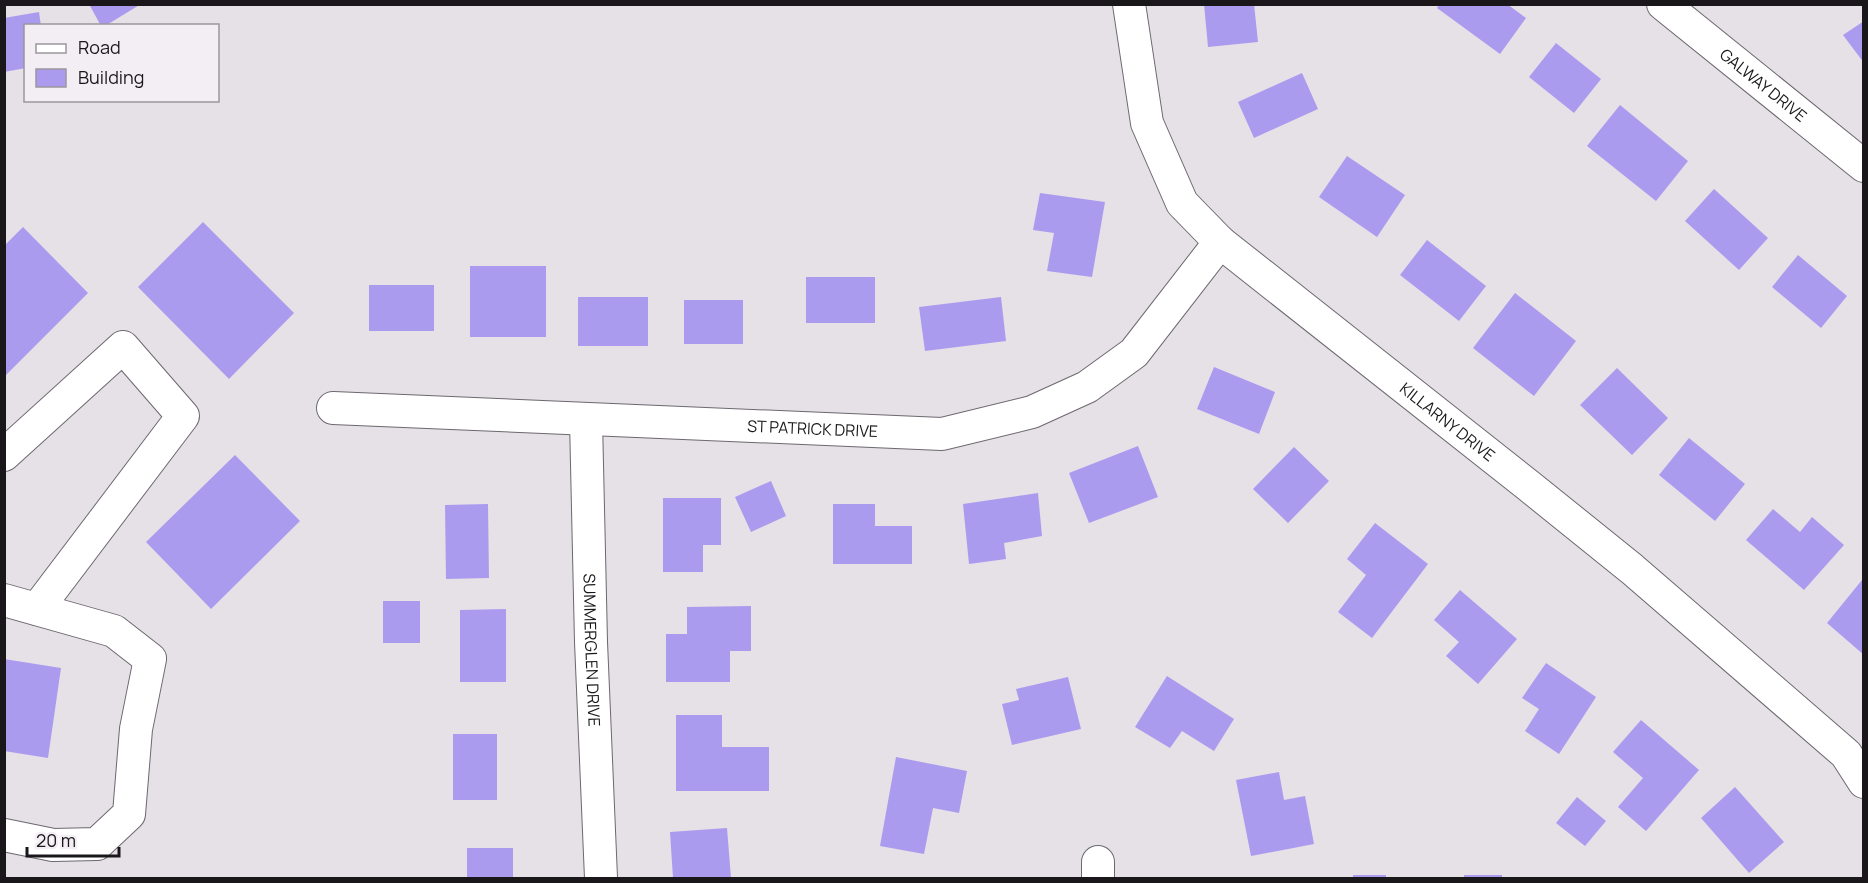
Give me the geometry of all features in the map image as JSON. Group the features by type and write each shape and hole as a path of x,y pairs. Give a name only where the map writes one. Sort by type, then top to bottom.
{"street":[{"name":"KILLARNY DRIVE","path":"1129,4 1147,123 1182,203 1220,243 1632,569 1846,754 1863,782"},
{"name":"GALWAY DRIVE","path":"1663,4 1863,165"},
{"name":"ST PATRICK DRIVE","path":"333,408 942,434 1032,412 1087,387 1134,353 1220,243"},
{"path":"4,455 123,347 183,416 37,609"},
{"name":"SUMMERGLEN DRIVE","path":"586,420 591,642 601,879"},
{"path":"4,600 114,631 150,659 136,729 129,814 97,844 53,844 4,835"}],"building":[{"path":"89,4 141,4 108,24 100,24"},
{"path":"1204,4 1254,4 1258,42 1208,47"},
{"path":"1440,4 1507,4 1526,18 1500,54 1437,8"},
{"path":"39,12 41,24 24,24 24,68 4,72 4,18"},
{"path":"1864,21 1864,63 1843,35"},
{"path":"1556,43 1601,79 1574,113 1529,77"},
{"path":"1302,73 1318,109 1254,138 1238,102"},
{"path":"1620,105 1688,161 1656,201 1587,146"},
{"path":"1347,156 1405,195 1377,237 1319,197"},
{"path":"1714,189 1768,238 1739,270 1685,221"},
{"path":"1040,193 1105,202 1092,277 1047,271 1054,233 1033,230"},
{"path":"203,222 294,313 229,379 138,287"},
{"path":"23,227 88,293 4,377 4,246"},
{"path":"1427,240 1486,286 1459,321 1400,275"},
{"path":"1798,255 1847,296 1821,328 1772,287"},
{"path":"470,266 546,266 546,337 470,337"},
{"path":"806,277 875,277 875,323 806,323"},
{"path":"369,285 434,285 434,331 369,331"},
{"path":"1515,293 1576,341 1534,396 1473,348"},
{"path":"578,297 648,297 648,346 578,346"},
{"path":"1001,297 1006,341 925,351 919,307"},
{"path":"684,300 743,300 743,344 684,344"},
{"path":"1214,367 1275,392 1259,434 1197,409"},
{"path":"1617,368 1668,418 1632,455 1580,405"},
{"path":"1689,438 1745,484 1715,521 1659,475"},
{"path":"1138,446 1158,497 1089,523 1069,473"},
{"path":"1294,447 1329,481 1288,523 1253,489"},
{"path":"235,455 300,521 211,609 146,542"},
{"path":"771,481 786,516 751,532 735,497"},
{"path":"1038,493 1042,536 1004,543 1006,559 969,564 963,504"},
{"path":"663,498 721,498 721,545 703,545 703,572 663,572"},
{"path":"488,504 489,578 446,579 445,505"},
{"path":"833,504 875,504 875,526 912,526 912,564 833,564"},
{"path":"1773,509 1800,532 1812,517 1844,545 1804,590 1746,540"},
{"path":"1375,523 1428,564 1372,638 1338,612 1366,575 1347,559"},
{"path":"1862,580 1864,581 1864,655 1827,623"},
{"path":"1460,590 1517,639 1478,684 1446,656 1459,642 1434,620"},
{"path":"383,601 420,601 420,643 383,643"},
{"path":"751,606 751,651 730,651 730,682 666,682 666,634 687,634 687,607"},
{"path":"506,609 506,682 460,682 460,610"},
{"path":"4,659 61,668 48,758 4,751"},
{"path":"1546,663 1596,697 1559,754 1525,731 1539,709 1522,698"},
{"path":"1167,676 1234,719 1214,751 1182,731 1170,748 1135,727"},
{"path":"1068,677 1081,729 1012,745 1002,704 1019,700 1016,689"},
{"path":"676,715 722,715 722,747 769,747 769,791 676,791"},
{"path":"1641,720 1699,770 1646,831 1618,807 1643,778 1613,752"},
{"path":"453,734 497,734 497,800 453,800"},
{"path":"896,757 967,771 959,813 933,808 924,854 880,846"},
{"path":"1279,772 1284,800 1305,796 1314,844 1251,856 1236,780"},
{"path":"1735,787 1784,842 1749,873 1701,818"},
{"path":"1577,797 1606,821 1585,846 1556,823"},
{"path":"727,828 731,878 673,878 670,832"},
{"path":"467,848 513,848 513,878 467,878"},
{"path":"1353,875 1386,875 1386,878 1353,878"},
{"path":"1464,875 1502,875 1502,878 1464,878"}]}
